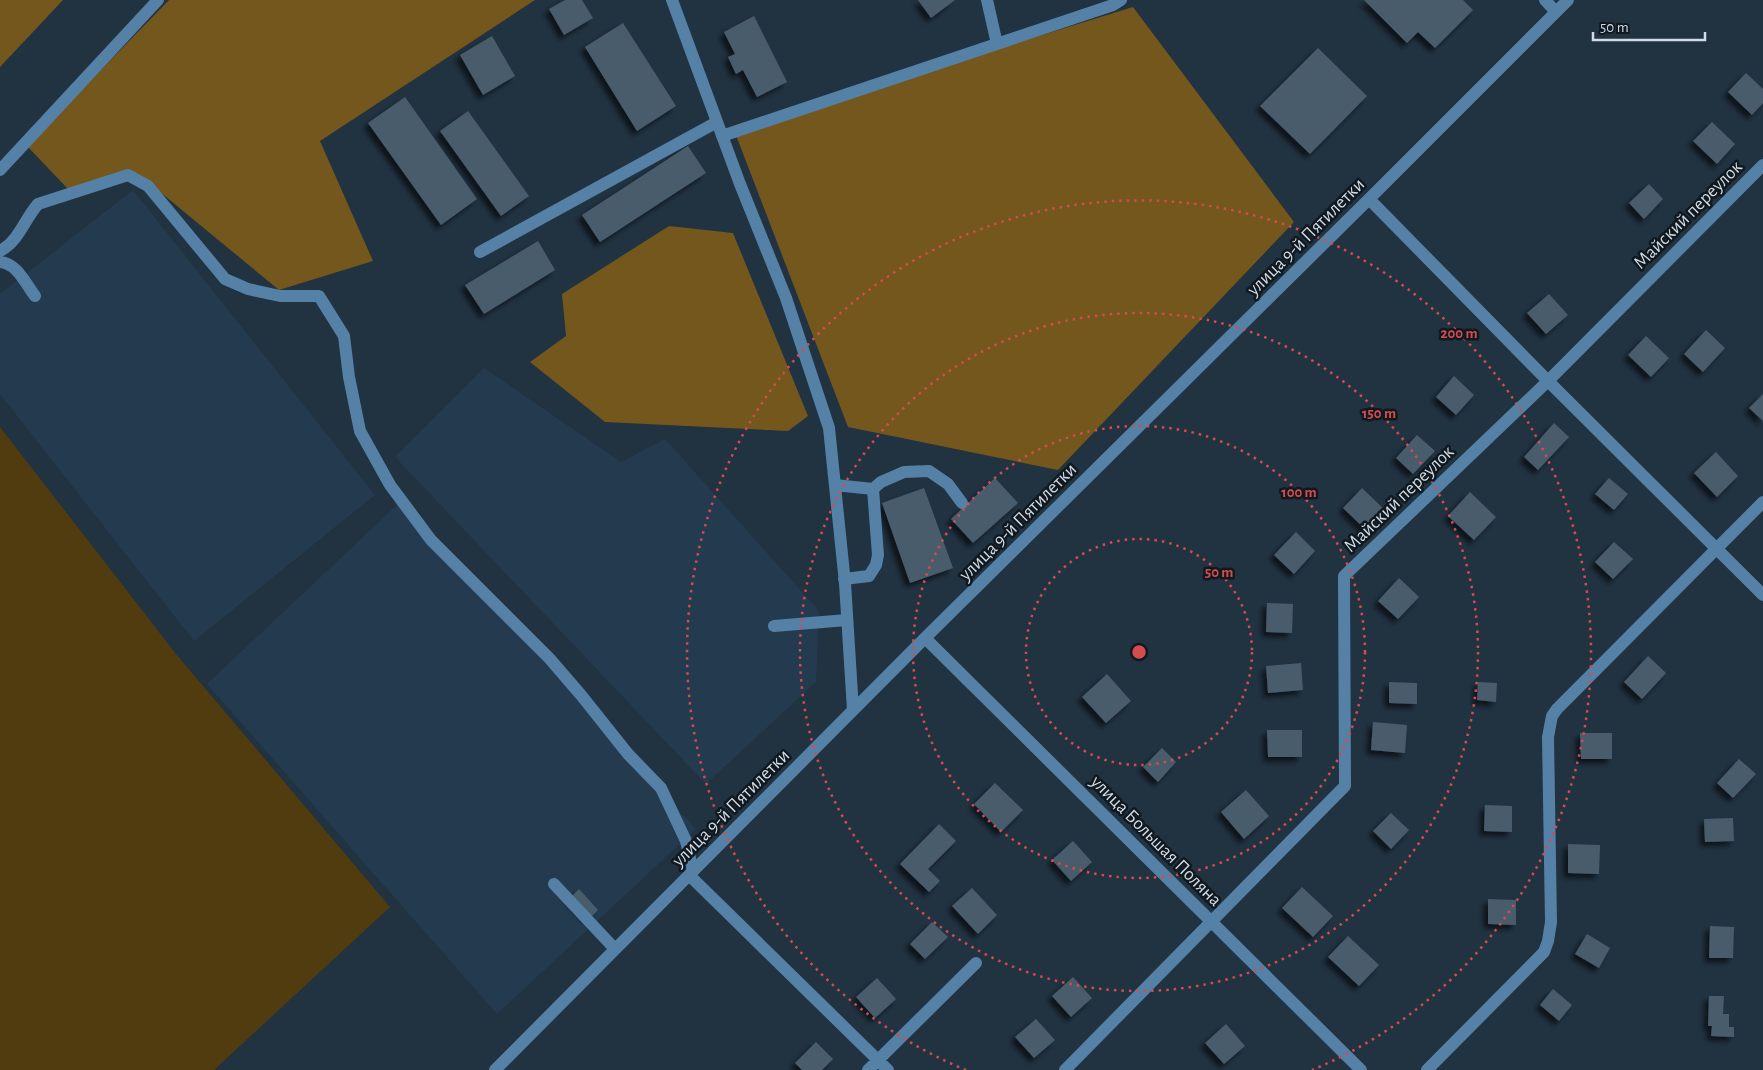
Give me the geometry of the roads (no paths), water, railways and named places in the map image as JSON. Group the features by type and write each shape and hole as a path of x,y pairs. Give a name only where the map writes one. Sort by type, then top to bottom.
{"street":[{"path":"0,170 158,0"},
{"path":"672,0 722,136 786,298 829,428 844,579 853,710"},
{"path":"987,0 997,44"},
{"path":"1545,0 1556,12"},
{"name":"улица 9-й Пятилетки","path":"495,1070 925,638 1568,0"},
{"path":"722,136 1116,2"},
{"path":"480,252 717,122"},
{"name":"Майский переулок","path":"1067,1069 1345,786 1344,576 1548,381 1763,165"},
{"path":"0,251 12,244 29,213 38,204 128,175 148,186 224,279 248,290 280,296 319,296 344,336 349,377 360,431 390,485 431,540 549,658 581,694 628,754 661,788 686,841 691,873 888,1070"},
{"path":"1369,199 1763,595"},
{"path":"0,262 15,268 35,296"},
{"path":"835,485 873,489 881,482 904,472 929,471 948,484 962,503"},
{"path":"844,579 869,576 876,565 878,555 873,489"},
{"path":"1427,1070 1544,952 1548,941 1551,922 1548,737 1552,716 1763,502"},
{"path":"774,626 847,620"},
{"name":"улица Большая Поляна","path":"925,638 1361,1070"},
{"path":"554,884 615,949"},
{"path":"868,1070 976,962"}]}
